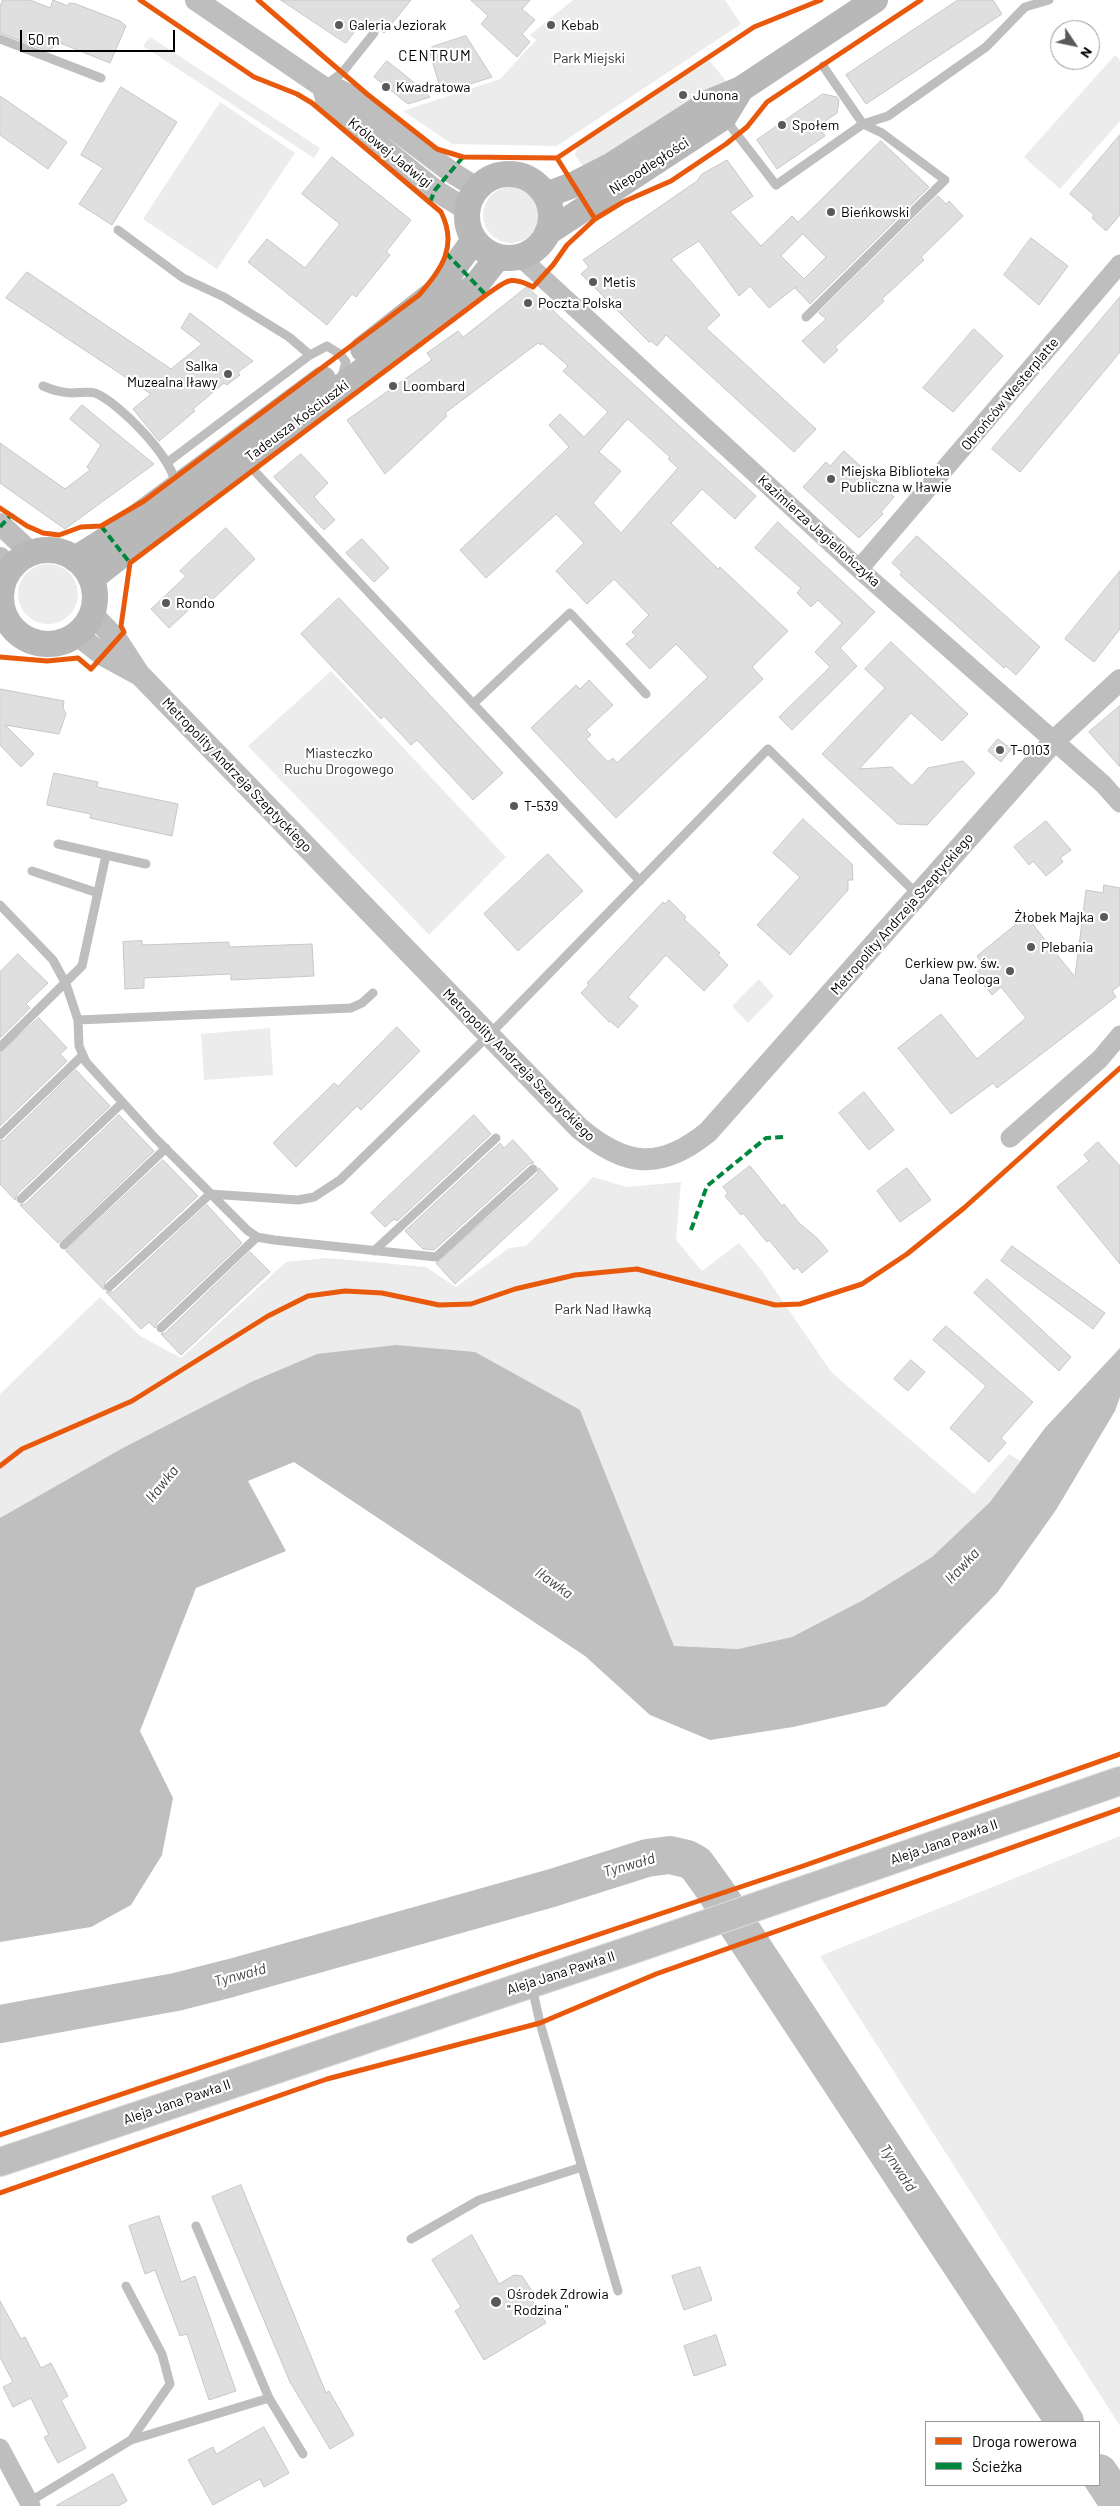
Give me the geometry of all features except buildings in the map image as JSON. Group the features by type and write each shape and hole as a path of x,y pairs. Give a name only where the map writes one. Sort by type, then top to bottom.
{"main road":[{"name":"Niepodległości","path":"546,195 574,185 612,165 712,101 741,89 875,0"},
{"name":"Niepodległości","path":"548,233 724,117 741,89"},
{"path":"513,174 532,180 546,195 551,214 548,233 536,248 509,257 480,247 474,240 469,230 472,199 493,177 513,174"},
{"name":"Tadeusza Kościuszki","path":"75,559 110,537 346,362 438,290 474,240"},
{"name":"Tadeusza Kościuszki","path":"91,579 244,460 476,286 509,257"},
{"path":"54,551 75,559 85,568 91,579 94,602 91,613 85,625 76,634 65,640 40,643 28,640 5,627 2,591 5,564 19,560 31,553 54,551"},
{"name":"Aleja Jana Pawła II","path":"0,2162 531,1982 634,1949 1120,1781"}],"street":[{"name":"Królowej Jadwigi","path":"196,0 323,87 339,90 351,96 451,172 472,199"},
{"name":"Kazimierza Jagiellończyka","path":"509,257 1103,784 1120,803"},
{"name":"Obrońców Westerplatte","path":"859,569 1120,264"},
{"path":"0,524 31,553"},
{"name":"Metropolity Andrzeja Szeptyckiego","path":"91,613 117,640 139,674 579,1128 596,1143 612,1152 632,1158 651,1160 670,1156 689,1147 714,1126 1054,741 1120,680"},
{"name":"Metropolity Andrzeja Szeptyckiego","path":"76,634 103,655 139,674"},
{"path":"1010,1138 1100,1059 1120,1036"},
{"path":"0,2448 30,2504"}],"lane":[{"path":"724,117 776,185 863,124 888,116 986,47 1023,3 1049,0"},
{"path":"323,87 342,73 374,33"},
{"path":"0,39 102,78"},
{"path":"806,317 945,180 882,133 863,124 823,66"},
{"path":"118,230 183,278 224,297 289,336 310,355"},
{"path":"168,462 310,355 327,346 340,354 346,362 337,391"},
{"path":"43,386 56,392 92,392 111,400 168,462 175,477 175,488"},
{"path":"244,460 640,881"},
{"path":"473,704 570,613 646,694"},
{"path":"109,1287 210,1194 298,1200 314,1197 340,1180 489,1035 768,748 919,895"},
{"path":"58,844 146,864"},
{"path":"0,1047 66,984 82,966 106,855"},
{"path":"32,871 98,893"},
{"path":"0,905 53,960 66,984 78,1020 79,1046 82,1056 122,1103 210,1194 247,1230 257,1237 436,1257 533,1169"},
{"path":"78,1020 351,1008 362,1003 373,993"},
{"path":"0,1135 82,1056"},
{"path":"21,1199 122,1103"},
{"path":"374,1251 496,1138"},
{"path":"64,1245 166,1148"},
{"path":"161,1328 257,1237"},
{"path":"531,1982 540,2023 618,2291"},
{"path":"411,2239 479,2200 582,2167"},
{"path":"196,2226 269,2398 303,2454"},
{"path":"126,2286 162,2354 170,2384 131,2440"},
{"path":"30,2504 131,2440 269,2398"}],"green space":[{"name":"Park Miejski","path":"573,0 725,0 741,24 557,146 452,144 403,111 500,79 536,40 530,35"},
{"path":"150,37 320,148 314,158 143,46"},
{"path":"1115,55 1120,60 1120,121 1060,189 1024,157"},
{"path":"708,59 726,81 586,170 575,155 578,146"},
{"path":"220,102 295,153 217,269 143,219"},
{"path":"511,187 522,189 531,195 537,204 539,215 537,226 531,235 522,241 511,243 500,241 491,235 485,226 483,215 485,204 491,195 500,189"},
{"path":"48,564 64,569 69,573 73,578 78,594 73,610 69,615 64,619 48,624 32,619 27,615 23,610 18,594 23,578 27,573 32,569"},
{"name":"Miasteczko Ruchu Drogowego","path":"331,671 506,857 429,935 248,746"},
{"path":"759,979 774,996 748,1023 732,1006"},
{"path":"270,1028 273,1075 204,1080 201,1034"},
{"name":"Park Nad Iławką","path":"593,1177 627,1187 681,1182 676,1240 702,1271 739,1243 762,1271 832,1373 974,1494 1009,1454 1020,1461 990,1502 932,1557 863,1600 792,1637 738,1649 673,1646 580,1410 317,1354 251,1382 0,1519 0,1394 100,1297 140,1336 181,1358 286,1262 327,1258 426,1267 456,1287 509,1248 526,1246"},
{"path":"1120,1836 1120,2426 820,1956"}],"water":[{"name":"Iławka","path":"396,1345 475,1352 580,1410 674,1646 738,1649 792,1637 863,1600 932,1557 990,1502 1045,1428 1120,1348 1120,1397 1115,1411 1056,1510 997,1593 886,1706 793,1727 710,1740 650,1715 585,1656 294,1462 248,1481 286,1551 196,1588 140,1731 173,1798 162,1855 131,1905 91,1927 0,1942 0,1518 121,1449 251,1382 317,1354"}],"waterway":[{"name":"Tynwałd","path":"0,2024 176,1992 231,1978 552,1888 647,1858 670,1855 687,1859 696,1864 714,1889 1064,2421"},
{"name":"Tynwałd","path":"1100,2475 1120,2505"}],"marked path":[{"path":"430,202 435,190 463,157"},
{"path":"446,253 486,295"},
{"path":"0,527 11,515 14,517"},
{"path":"101,526 130,563"},
{"path":"691,1230 707,1186 766,1138 783,1137"}],"cycle path":[{"path":"0,508 27,526 43,533 59,535 81,527 101,526 144,501 419,295 441,266 448,246 446,224 441,212 312,103 297,94 254,77 140,0"},
{"path":"258,0 367,94 437,149 463,157 557,158 754,27 821,0"},
{"path":"0,657 47,661 78,658 91,669 124,632 121,626 130,563 486,295 503,283 513,280 533,287 553,265 567,245 595,219 623,202 671,181 726,144 747,127 767,102 921,0"},
{"path":"557,158 595,219"},
{"path":"0,1466 22,1449 132,1401 268,1316 308,1296 345,1291 382,1293 439,1305 471,1304 515,1289 575,1275 637,1269 775,1305 800,1304 862,1284 907,1254 964,1208 1120,1068"},
{"path":"0,2135 803,1866 1120,1754"},
{"path":"0,2193 327,2079 540,2023 656,1974 1120,1809"}],"place":[{"name":"Galeria Jeziorak","path":"339,25"},
{"name":"Kebab","path":"551,25"},
{"name":"Kwadratowa","path":"386,87"},
{"name":"Junona","path":"683,95"},
{"name":"Społem","path":"782,125"},
{"name":"Bieńkowski","path":"831,212"},
{"name":"Metis","path":"593,282"},
{"name":"Poczta Polska","path":"528,303"},
{"name":"Salka Muzealna Iławy","path":"228,374"},
{"name":"Loombard","path":"393,386"},
{"name":"Miejska Biblioteka Publiczna w Iławie","path":"831,479"},
{"name":"Rondo","path":"166,603"},
{"name":"T-0103","path":"1000,750"},
{"name":"T-539","path":"514,806"},
{"name":"Żłobek Majka","path":"1104,917"},
{"name":"Plebania","path":"1031,947"},
{"name":"Cerkiew pw. św. Jana Teologa","path":"1010,971"},
{"name":"Ośrodek Zdrowia \" Rodzina \"","path":"496,2302"}],"district":[{"name":"CENTRUM","path":"435,56"}]}
